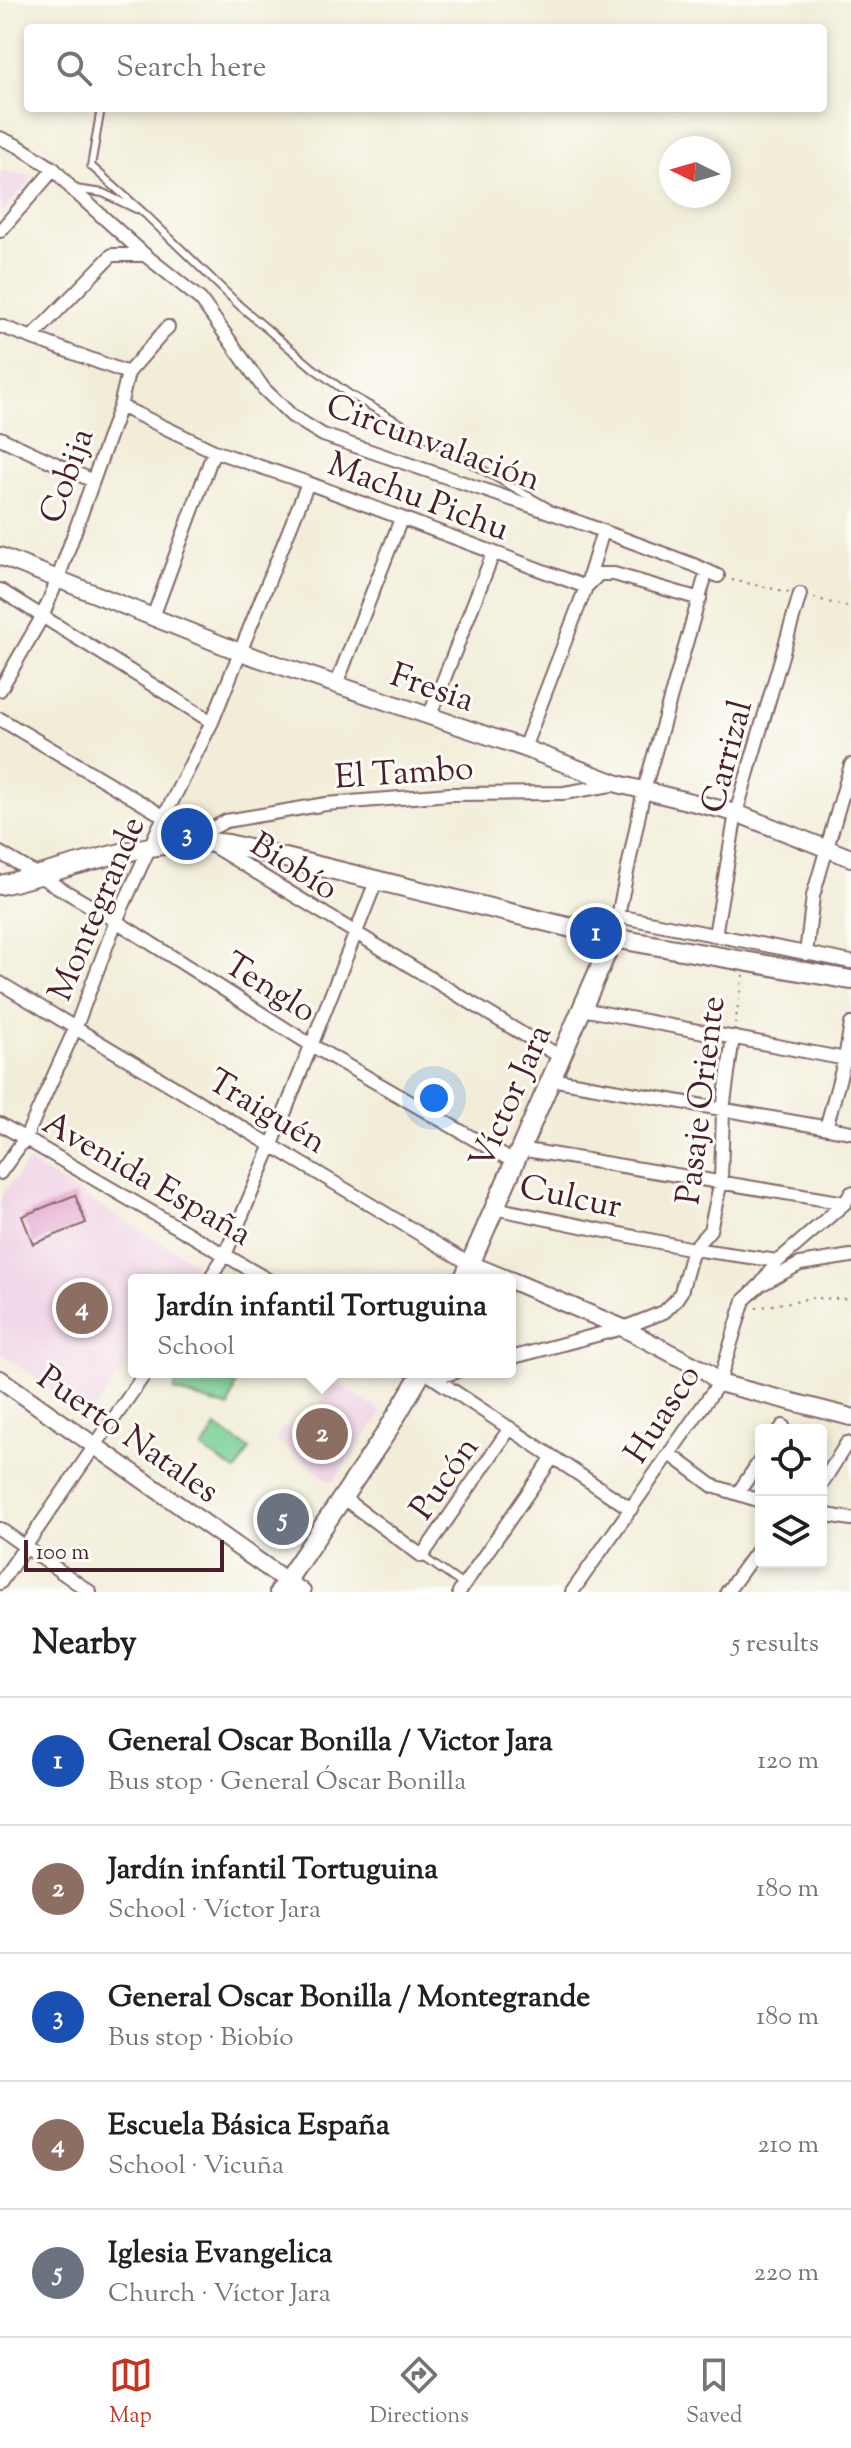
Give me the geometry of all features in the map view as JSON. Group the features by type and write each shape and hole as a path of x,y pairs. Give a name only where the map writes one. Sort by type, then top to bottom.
{"main road":[{"path":"0,885 150,847 202,840 377,879 613,938 851,980"},
{"name":"Víctor Jara","path":"466,1272 613,938"},
{"path":"289,1588 343,1498 424,1378"}],"street":[{"name":"Circunvalación","path":"0,138 54,169 145,255 201,300 264,389 292,416 323,435 603,531 718,576"},
{"path":"0,231 54,169"},
{"path":"32,337 112,255 145,255"},
{"path":"0,326 128,373"},
{"name":"Cobija","path":"0,690 42,617 57,581 120,406 128,373 168,327"},
{"name":"Machu Pichu","path":"120,406 214,451 586,587"},
{"path":"0,438 93,481"},
{"path":"153,617 214,451"},
{"name":"Montegrande","path":"0,1173 26,1137 75,1029 116,921 164,815 212,722 308,483"},
{"path":"336,685 401,519"},
{"path":"524,748 586,587 603,531"},
{"path":"429,717 493,554"},
{"name":"Fresia","path":"0,556 240,652 524,748 618,784 736,813 851,858"},
{"path":"586,587 599,574 614,574 700,599"},
{"path":"618,916 644,790 704,581"},
{"path":"0,590 212,722"},
{"name":"Carrizal","path":"715,935 736,813 800,594"},
{"name":"Biobío","path":"0,719 164,815 354,934 561,1057"},
{"path":"806,954 813,896 851,765"},
{"name":"El Tambo","path":"202,840 209,830 226,821 326,804 450,794 564,793 618,784"},
{"name":"Tenglo","path":"0,853 116,921 311,1045 517,1156 848,1198"},
{"path":"213,1274 225,1255 271,1147 377,879"},
{"path":"568,927 583,918 618,916 851,962"},
{"name":"Traiguén","path":"0,983 271,1147 466,1272"},
{"path":"582,1009 848,1059"},
{"path":"826,1128 848,1059 851,1024"},
{"name":"Pasaje Oriente","path":"516,1356 623,1328 664,1312 675,1301 681,1292 693,1249 710,1230 721,1181 723,1110 733,1037"},
{"path":"551,1079 851,1132"},
{"name":"Avenida España","path":"0,1124 258,1274"},
{"name":"Huasco","path":"572,1592 719,1383 744,1300 778,1261 848,1198"},
{"name":"Culcur","path":"494,1208 693,1249 778,1261"},
{"path":"761,1284 800,1264 851,1256"},
{"name":"Traiguén","path":"516,1283 623,1328 707,1372 719,1383 851,1417"},
{"path":"0,1583 142,1378"},
{"path":"433,1378 631,1509"},
{"name":"Puerto Natales","path":"0,1379 289,1588"},
{"name":"Pucón","path":"343,1498 422,1556 510,1428"},
{"path":"827,1475 847,1443"},
{"path":"670,1454 713,1486 755,1499"},
{"path":"461,1589 553,1457"},
{"path":"738,1493 755,1468"},
{"path":"827,1515 851,1519"},
{"path":"0,1529 90,1592"},
{"path":"727,1592 755,1553"}],"lane":[{"path":"100,112 91,166 240,306 349,394 572,520"},
{"path":"72,189 103,193 145,214"},
{"path":"422,1556 461,1589"}],"path":[{"path":"718,576 851,608"},
{"name":"Pasaje Oriente","path":"733,1037 745,961"},
{"path":"739,1311 811,1298 851,1299"}],"shaded area":[{"path":"0,171 34,176 0,216"},
{"path":"27,1162 195,1263 188,1274 128,1274 128,1362 90,1416 0,1353 0,1198"},
{"path":"336,1381 382,1413 332,1483 276,1439 280,1430 310,1418"}],"green space":[{"path":"177,1378 237,1378 229,1408 174,1391"},
{"path":"216,1427 250,1449 236,1471 202,1449"}],"building":[{"path":"75,1195 86,1223 33,1244 22,1216"}],"place":[{"name":"General Oscar Bonilla / Montegrande","path":"187,834"},
{"name":"General Oscar Bonilla / Victor Jara","path":"596,933"},
{"name":"Escuela Básica España","path":"82,1308"},
{"name":"Jardín infantil Tortuguina","path":"322,1434"},
{"name":"Iglesia Evangelica","path":"283,1519"}]}
